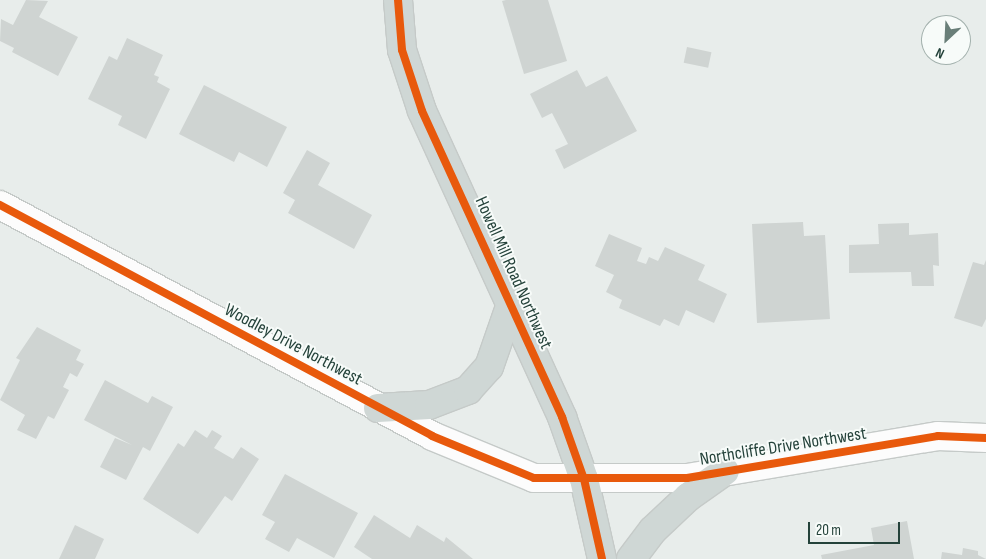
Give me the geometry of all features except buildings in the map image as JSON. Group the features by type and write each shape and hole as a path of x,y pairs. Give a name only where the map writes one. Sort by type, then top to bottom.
{"main road":[{"name":"Howell Mill Road Northwest","path":"398,0 402,50 422,111 562,417 584,479 602,559"},
{"path":"378,408 430,405 468,390 489,367 511,304"},
{"path":"631,559 675,510 725,471"}],"street":[{"name":"Woodley Drive Northwest","path":"0,205 432,436 534,478 584,479"},
{"name":"Northcliffe Drive Northwest","path":"584,479 687,478 938,436 986,438"}],"cycle path":[{"path":"398,0 402,50 422,111 562,417 584,479 602,559"},
{"path":"0,205 432,436 534,478 687,478 938,436 986,438"}]}
